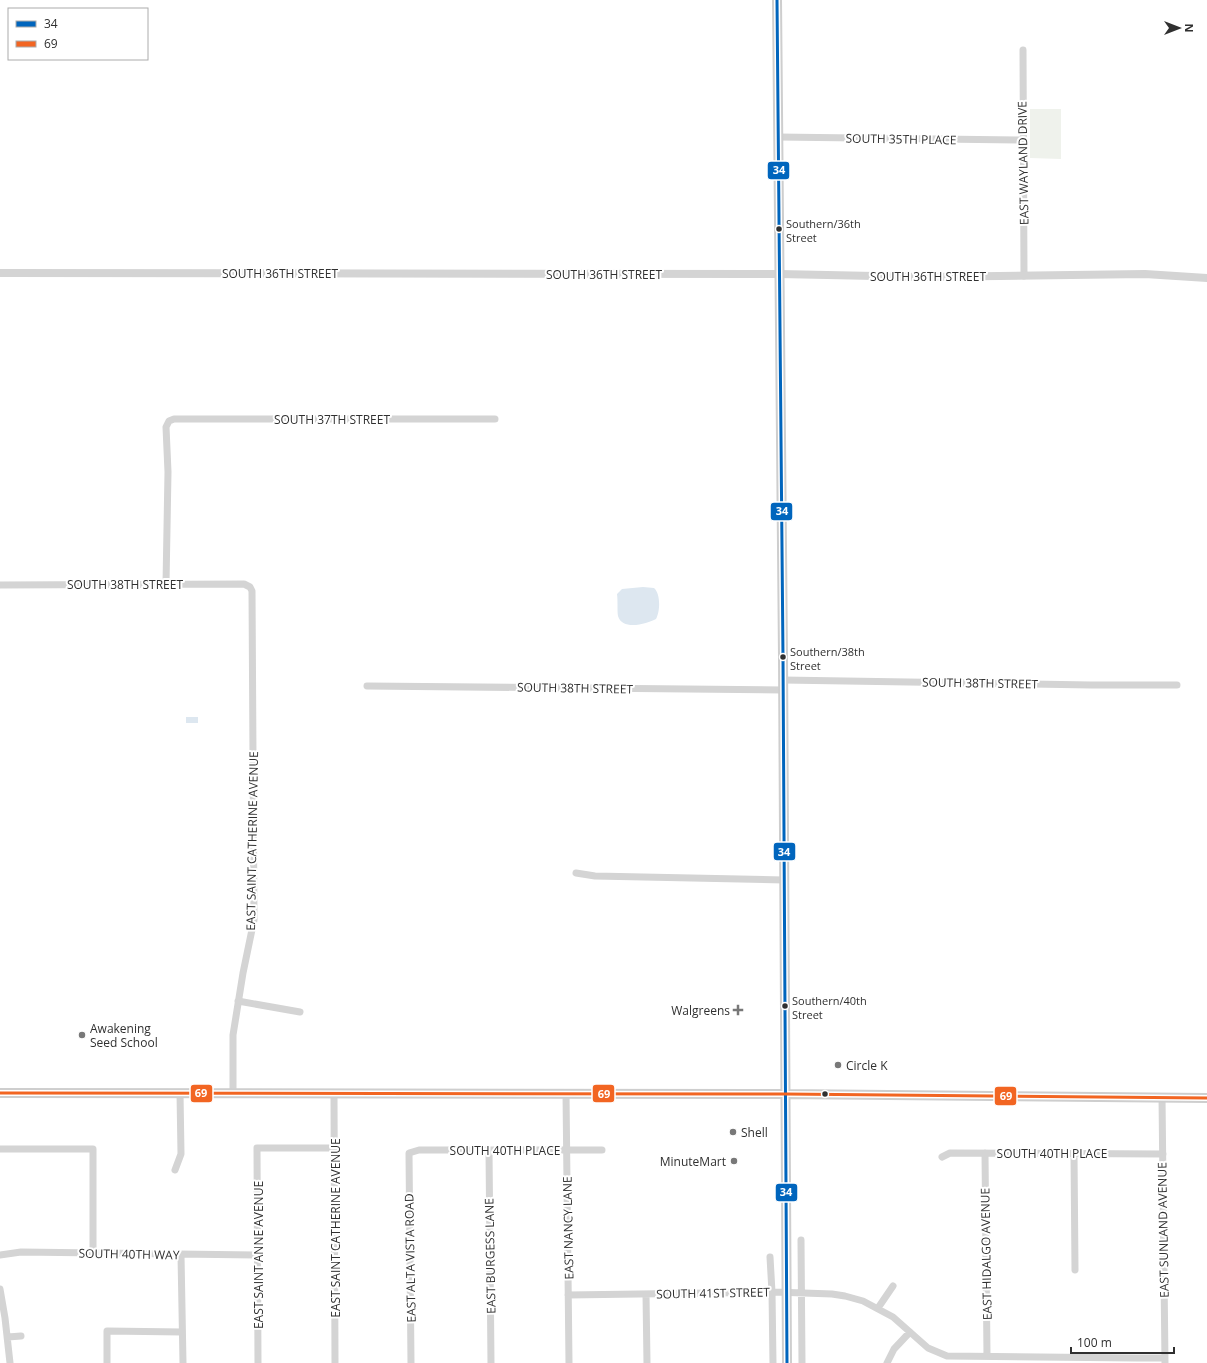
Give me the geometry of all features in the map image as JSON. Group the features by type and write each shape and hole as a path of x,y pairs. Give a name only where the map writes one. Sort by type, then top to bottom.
{"main road":[{"path":"777,0 787,1363"},
{"path":"0,1093 566,1093 1207,1098"}],"street":[{"name":"EAST WAYLAND DRIVE","path":"1022,50 1024,276"},
{"name":"SOUTH 35TH PLACE","path":"778,137 1023,140"},
{"name":"SOUTH 36TH STREET","path":"0,272 779,274 923,276 1145,274 1207,278"},
{"name":"SOUTH 37TH STREET","path":"166,584 168,472 166,427 169,421 174,419 495,419"},
{"name":"SOUTH 38TH STREET","path":"0,585 244,584 250,587"},
{"name":"EAST SAINT CATHERINE AVENUE","path":"233,1093 233,1035 238,1000 254,920 253,659 252,591 250,587"},
{"name":"SOUTH 38TH STREET","path":"368,686 1177,685"},
{"path":"576,873 595,876 784,880"},
{"path":"238,1000 300,1012"},
{"path":"175,1170 181,1154 180,1093"},
{"name":"EAST SAINT CATHERINE AVENUE","path":"334,1093 336,1363"},
{"name":"EAST NANCY LANE","path":"566,1093 569,1363"},
{"name":"EAST SUNLAND AVENUE","path":"1162,1097 1165,1360"},
{"name":"EAST SAINT ANNE AVENUE","path":"258,1363 257,1148 334,1148"},
{"path":"0,1149 92,1149 92,1253"},
{"name":"SOUTH 40TH PLACE","path":"409,1153 419,1150 602,1150"},
{"name":"EAST BURGESS LANE","path":"489,1150 491,1363"},
{"name":"EAST ALTA VISTA ROAD","path":"409,1153 412,1363"},
{"name":"SOUTH 40TH PLACE","path":"942,1157 950,1153 1163,1154"},
{"name":"EAST HIDALGO AVENUE","path":"985,1153 987,1356"},
{"path":"1074,1153 1075,1270"},
{"path":"801,1240 802,1363"},
{"name":"SOUTH 40TH WAY","path":"0,1255 21,1252 258,1254"},
{"path":"181,1254 182,1363"},
{"path":"770,1257 773,1363"},
{"path":"878,1308 893,1286"},
{"path":"0,1289 3,1318 8,1337 10,1363"},
{"name":"SOUTH 41ST STREET","path":"568,1295 772,1292 832,1294 862,1301 878,1308 893,1317 928,1348 947,1356 1136,1358 1165,1360"},
{"path":"646,1294 646,1363"},
{"path":"107,1363 107,1331 182,1332"},
{"path":"887,1363 894,1349 910,1332"},
{"path":"8,1337 21,1336"}],"shaded area":[{"path":"1030,109 1061,109 1061,159 1030,158"},
{"path":"643,587 654,588 658,594 659,608 656,619 647,623 635,625 624,624 620,621 618,616 617,594 622,589"},
{"path":"186,717 198,717 198,723 186,723"}],"transit line":[{"name":"34","path":"777,0 787,1363"},
{"name":"69","path":"0,1093 785,1094 1207,1098"}],"place":[{"name":"Southern/36th Street","path":"779,229"},
{"name":"Southern/38th Street","path":"783,657"},
{"name":"Southern/40th Street","path":"785,1006"},
{"name":"Walgreens","path":"738,1010"},
{"name":"Awakening Seed School","path":"82,1035"},
{"name":"Circle K","path":"838,1065"},
{"name":"Shell","path":"733,1132"},
{"name":"MinuteMart","path":"734,1161"}]}
